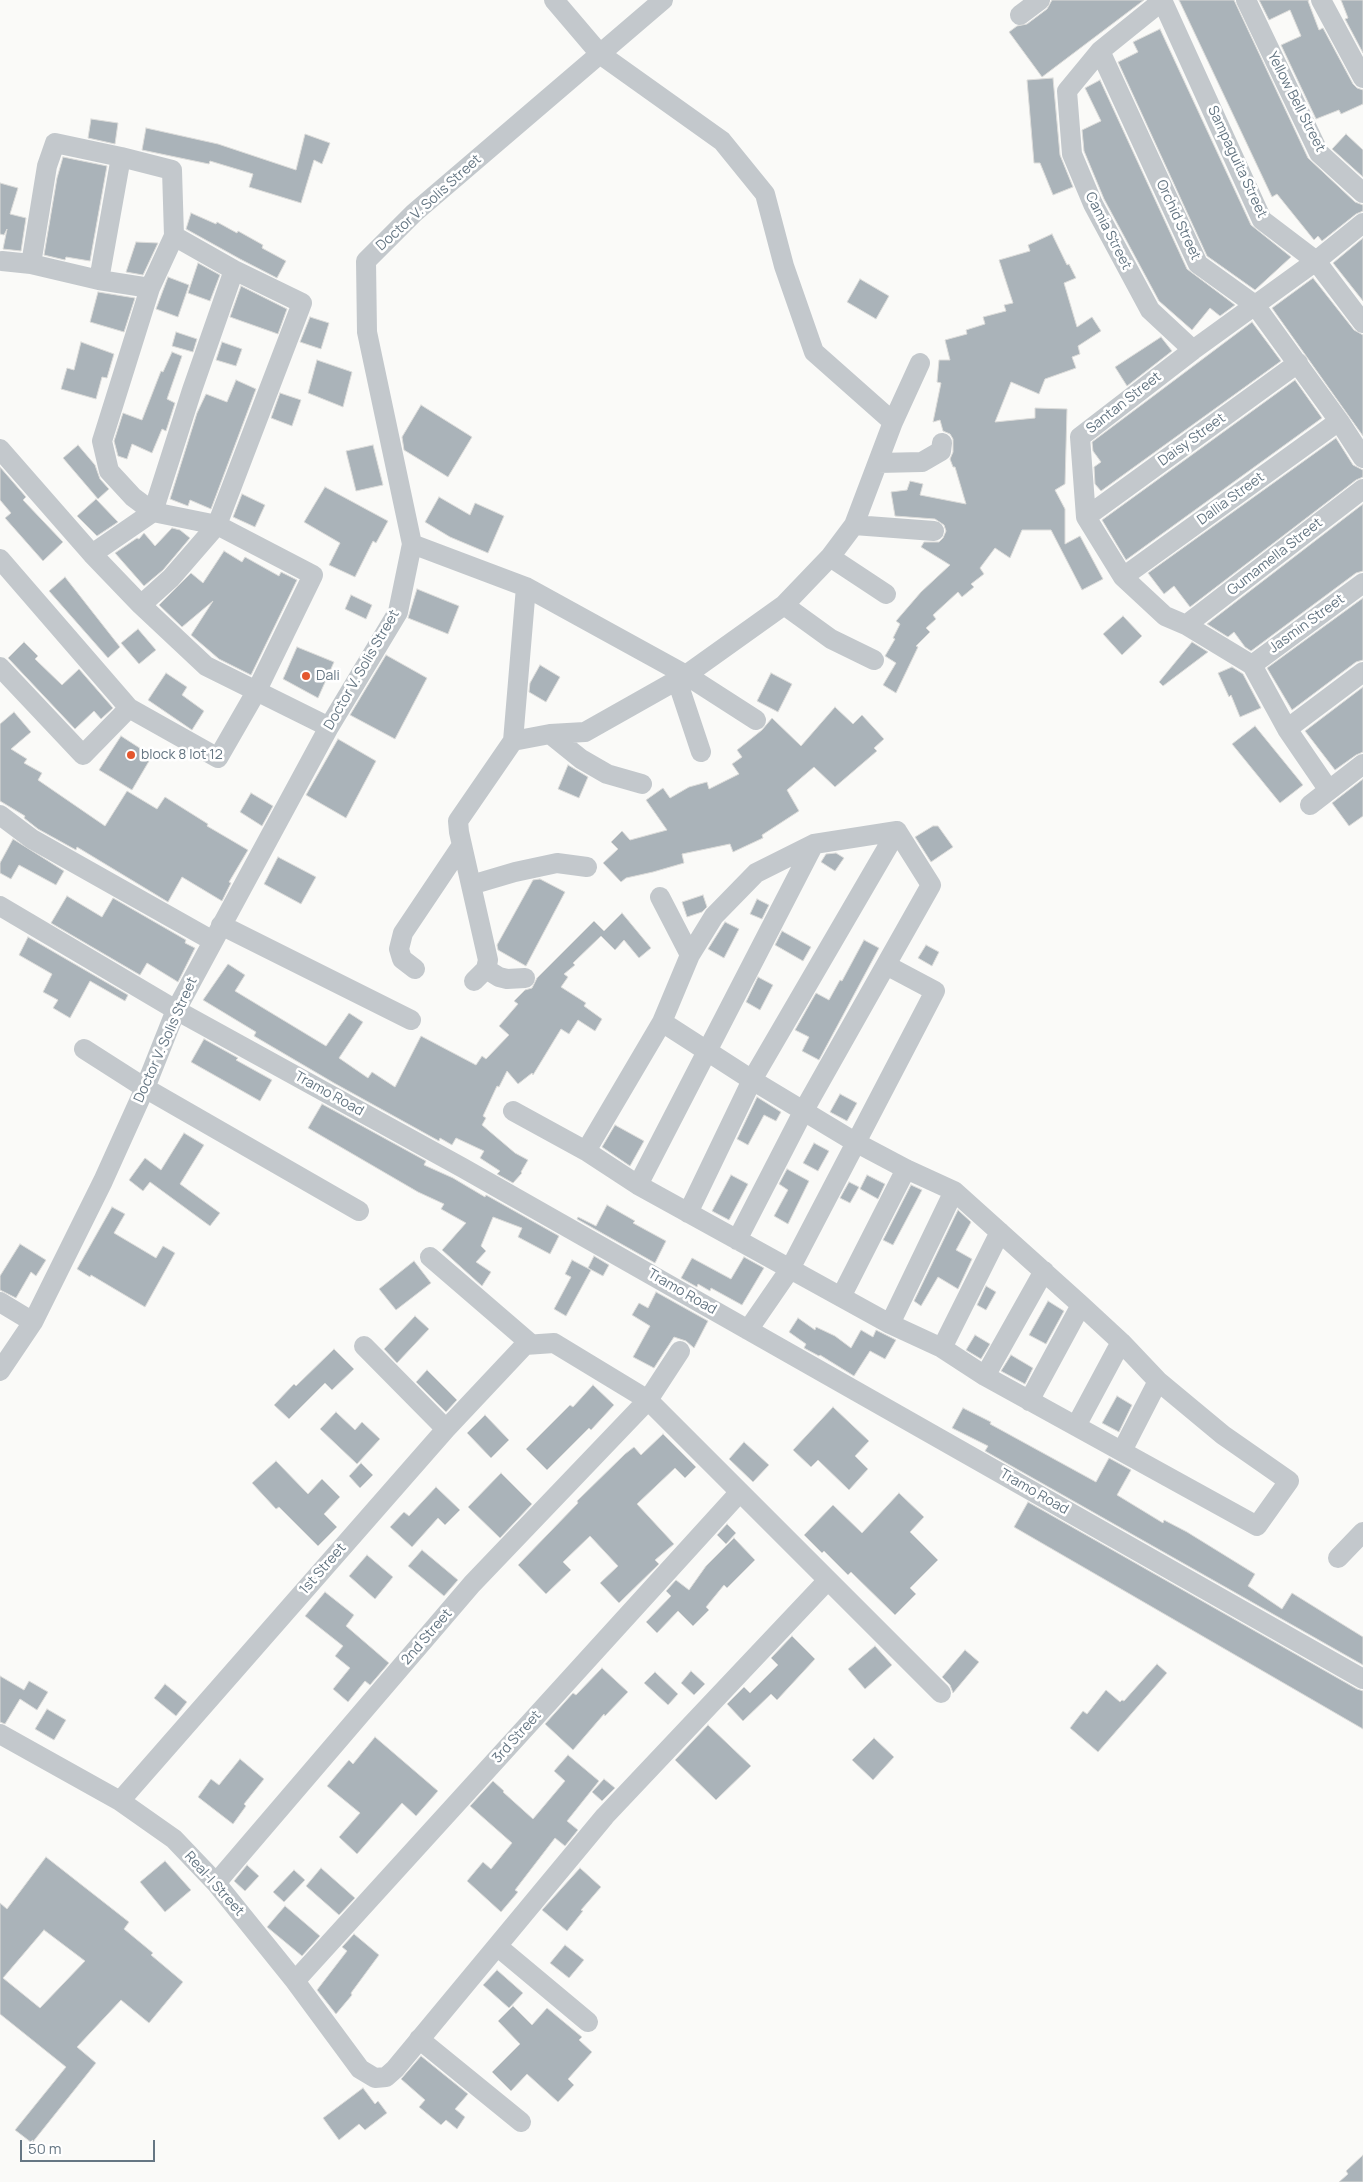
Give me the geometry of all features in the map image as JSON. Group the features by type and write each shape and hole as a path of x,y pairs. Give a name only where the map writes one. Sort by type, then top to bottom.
{"street":[{"path":"554,0 600,54 722,141 765,194 784,266 814,352 893,422"},
{"name":"Doctor V. Solis Street","path":"0,1370 33,1322 103,1181 145,1088 176,1010 329,727 398,612 412,544 368,332 366,261 414,213 663,0"},
{"path":"1020,15 1040,0"},
{"path":"1100,51 1162,0"},
{"name":"Sampaguita Street","path":"1162,0 1262,220 1316,261 1363,323"},
{"name":"Yellow Bell Street","path":"1246,0 1319,153 1363,192"},
{"path":"1321,0 1363,78"},
{"name":"Camia Street","path":"1100,51 1067,92 1072,154 1093,204 1150,310 1193,350"},
{"name":"Orchid Street","path":"1100,51 1198,264 1255,305 1339,421 1363,458"},
{"path":"0,560 129,708 218,758 256,692 314,575 217,525 153,512 132,497 109,471 102,441 150,288 174,236 172,170 55,143 47,166 31,264"},
{"path":"99,280 121,157"},
{"name":"Santan Street","path":"1328,789 1287,728 1252,665 1186,625 1165,616 1123,577 1086,517 1080,437 1193,350 1316,261 1363,223"},
{"path":"141,605 171,578 217,525 302,303 234,270 174,236"},
{"path":"2,261 31,264 99,280 150,288"},
{"path":"92,554 153,512 192,390 234,270"},
{"path":"513,741 550,734 585,732 682,677 784,605 830,557 854,525 893,422 920,363"},
{"name":"Daisy Street","path":"1086,517 1298,363"},
{"name":"Dallia Street","path":"1123,577 1339,421"},
{"path":"878,463 922,462 941,451 942,443"},
{"path":"0,449 92,554 141,605 206,666 329,727"},
{"name":"Gumamella Street","path":"1186,625 1363,489"},
{"path":"854,525 934,531"},
{"path":"412,544 526,587 756,720"},
{"path":"830,557 886,594"},
{"name":"Jasmin Street","path":"1252,665 1363,583"},
{"path":"525,978 508,979 480,975 488,960 470,885 458,821 513,741 526,587"},
{"path":"784,605 831,639 874,660"},
{"path":"0,667 83,755 129,708"},
{"path":"1287,728 1363,672"},
{"path":"682,677 701,752"},
{"path":"550,734 581,759 607,774 642,784"},
{"path":"1310,805 1328,789 1363,764"},
{"path":"0,815 32,839 217,933 411,1020"},
{"path":"586,1151 662,1022 690,955 714,916 756,873 814,844 897,831"},
{"path":"737,1240 804,1110 931,885 897,831"},
{"path":"688,1213 752,1080 897,831"},
{"path":"638,1185 814,844"},
{"path":"415,969 402,959 399,949 403,933 462,845"},
{"path":"470,885 515,872 557,863 587,867"},
{"path":"660,897 690,955"},
{"name":"Tramo Road","path":"0,906 176,1010 463,1168 1363,1679"},
{"path":"748,1330 790,1269 935,991 886,965"},
{"path":"513,1111 586,1151 638,1185 688,1213 890,1324 942,1348 985,1376 1029,1401 1257,1526 1289,1481 1223,1435 1158,1381 1121,1342 954,1191 906,1170 855,1142 752,1080 662,1022"},
{"path":"84,1048 145,1088 359,1211"},
{"path":"841,1297 906,1170"},
{"path":"890,1324 954,1191"},
{"path":"942,1348 1000,1232"},
{"path":"430,1257 531,1344 554,1343 648,1400 739,1493 942,1693"},
{"path":"985,1376 1044,1271"},
{"path":"0,1302 33,1322"},
{"path":"1029,1401 1081,1305"},
{"path":"1076,1426 1121,1342"},
{"name":"1st Street","path":"120,1801 446,1429 526,1345 531,1344"},
{"path":"364,1346 446,1429"},
{"name":"2nd Street","path":"216,1883 472,1584 648,1400 680,1351"},
{"path":"1122,1451 1158,1381"},
{"name":"3rd Street","path":"295,1981 739,1493"},
{"path":"1338,1558 1363,1532"},
{"path":"521,2122 420,2039 621,1798 828,1580"},
{"name":"Real-I Street","path":"0,1734 120,1801 174,1840 216,1883 295,1981 360,2070 375,2078 386,2077 420,2039"},
{"path":"497,1946 588,2022"}],"building":[{"path":"1052,0 1144,0 1042,77 1009,32 1017,26 1027,24 1047,9"},
{"path":"1179,0 1234,0 1308,158 1355,202 1363,205 1363,211 1356,214 1322,241 1318,236 1314,240 1277,194 1272,197"},
{"path":"1259,0 1309,0 1319,30 1323,28 1353,84 1363,90 1363,104 1341,114 1339,110 1316,119 1281,45 1301,36 1290,10 1269,20"},
{"path":"1341,0 1363,0 1363,53 1345,19 1348,18"},
{"path":"1160,29 1251,225 1291,257 1255,290 1207,256 1118,62 1138,52 1133,42"},
{"path":"1053,78 1060,155 1073,187 1053,195 1040,163 1034,163 1027,80"},
{"path":"1100,80 1187,269 1235,305 1220,316 1210,308 1192,330 1159,301 1104,199 1084,151 1082,130 1101,121 1085,88"},
{"path":"91,119 118,123 115,144 88,138"},
{"path":"146,128 218,144 296,170 305,134 330,143 322,164 314,160 301,203 249,187 253,174 210,161 209,164 142,150"},
{"path":"1346,134 1363,150 1363,177 1332,149"},
{"path":"63,157 107,166 90,261 66,257 65,260 44,255 57,178"},
{"path":"0,183 18,188 10,214 26,218 21,251 3,249 7,229 4,235 0,234"},
{"path":"191,213 216,224 217,222 237,233 238,231 263,245 262,248 286,261 277,278 186,229"},
{"path":"1052,234 1067,265 1069,264 1076,278 1064,283 1077,327 1092,317 1101,331 1078,346 1080,354 1072,357 1076,368 1045,379 1039,394 1011,382 995,422 1035,418 1035,408 1067,409 1065,484 1055,490 1065,509 1065,544 1080,536 1103,579 1082,590 1051,530 1022,530 1010,558 995,548 980,568 984,574 971,584 974,587 962,597 958,592 933,615 936,619 926,628 930,632 916,646 918,647 896,693 883,685 896,663 885,656 895,639 893,638 900,624 896,621 921,592 950,565 921,547 924,542 939,542 946,531 944,525 935,519 895,516 891,492 907,490 910,481 923,484 920,495 966,504 955,467 953,467 950,459 953,452 953,439 950,434 943,431 940,420 933,422 941,383 937,382 939,360 950,360 945,340 967,334 966,330 985,324 983,317 1006,311 1004,305 1013,303 999,260 1030,251 1028,245"},
{"path":"1363,238 1363,301 1333,263"},
{"path":"136,242 158,243 143,275 126,272"},
{"path":"198,263 220,275 210,301 188,293"},
{"path":"168,277 189,285 178,317 156,309"},
{"path":"1313,278 1354,330 1363,335 1363,436 1272,308"},
{"path":"860,279 889,296 876,319 847,302"},
{"path":"241,286 287,309 278,334 230,317"},
{"path":"98,292 135,298 124,332 90,322"},
{"path":"310,317 329,323 321,349 300,342"},
{"path":"1252,322 1281,361 1101,491 1095,484 1094,467 1101,462 1093,451 1092,442"},
{"path":"176,332 197,339 193,352 172,346"},
{"path":"1161,337 1172,351 1127,386 1115,367"},
{"path":"81,342 114,354 107,378 102,377 96,399 61,389 67,368 74,370"},
{"path":"222,342 242,349 236,366 216,360"},
{"path":"172,352 182,356 167,399 175,403 166,431 162,429 152,453 132,444 127,459 118,456 114,441 123,413 142,420 161,371 163,372"},
{"path":"317,360 352,372 343,407 308,393"},
{"path":"236,380 256,389 211,509 190,500 188,506 170,499 197,413 206,394 227,402"},
{"path":"1295,380 1322,418 1126,560 1102,520"},
{"path":"280,393 301,400 292,426 271,418"},
{"path":"421,405 472,437 448,477 404,450 402,437"},
{"path":"1336,438 1353,465 1363,470 1363,477 1356,480 1190,607 1174,586 1164,594 1148,573"},
{"path":"78,445 95,465 100,479 109,489 98,499 63,458"},
{"path":"373,445 383,485 356,491 346,451"},
{"path":"0,467 26,497 23,500 63,542 43,561 5,518 11,513 0,500"},
{"path":"325,487 388,521 376,543 373,541 355,577 329,565 340,543 304,522"},
{"path":"242,494 265,505 255,527 233,517"},
{"path":"439,497 470,515 475,503 504,516 488,553 450,537 425,522"},
{"path":"96,499 118,522 97,536 77,516"},
{"path":"1363,504 1363,571 1356,573 1251,651 1245,647 1234,632 1228,637 1207,624"},
{"path":"172,528 180,530 190,538 163,570 144,586 115,553 137,538 139,539 144,533 155,546"},
{"path":"224,551 242,562 245,557 279,576 281,572 297,580 251,675 219,659 191,635 213,601 182,627 159,605 191,573 203,583"},
{"path":"65,577 120,647 108,658 49,591"},
{"path":"417,589 459,606 448,634 408,618"},
{"path":"351,595 372,605 366,619 345,609"},
{"path":"1363,598 1363,660 1356,662 1292,710 1267,668"},
{"path":"1123,616 1142,636 1122,655 1103,634"},
{"path":"138,629 156,650 139,664 121,643"},
{"path":"24,642 38,656 35,659 62,685 79,669 113,708 101,719 94,711 75,729 8,658"},
{"path":"1192,642 1208,652 1163,686 1159,682"},
{"name":"Dali","path":"297,647 334,662 318,698 283,679"},
{"path":"386,655 427,678 395,739 350,715"},
{"path":"540,665 560,677 546,702 529,692 530,683"},
{"path":"1232,667 1243,674 1261,708 1240,717 1231,695 1229,697 1218,673"},
{"path":"166,673 187,687 182,695 204,711 192,730 148,700"},
{"path":"771,673 792,684 778,712 757,701"},
{"path":"1363,687 1363,752 1335,770 1305,731"},
{"path":"835,707 853,724 862,715 884,739 874,748 877,751 835,787 814,767 787,790 799,811 762,835 763,838 733,852 730,844 682,854 684,863 626,878 621,882 603,863 618,849 611,842 622,831 630,840 667,830 646,800 663,788 670,798 689,787 707,782 709,789 739,774 732,764 742,757 737,750 762,730 772,718 801,746"},
{"path":"14,712 31,732 11,749 27,759 24,763 42,773 38,780 105,826 127,791 157,809 165,797 208,824 207,826 248,850 229,882 231,883 222,901 182,877 168,902 77,847 76,850 38,829 24,818 25,816 0,801 0,724"},
{"path":"1255,726 1303,785 1280,803 1232,744"},
{"path":"121,736 152,756 132,790 99,770"},
{"path":"338,739 376,761 346,818 306,795"},
{"path":"568,765 588,777 579,798 558,789"},
{"path":"1363,779 1363,816 1349,826 1332,803"},
{"path":"251,793 273,806 262,826 240,812"},
{"path":"933,826 938,826 953,847 931,862 915,837"},
{"path":"13,839 64,871 56,885 19,865 11,879 0,873 0,863"},
{"path":"836,853 844,858 835,871 821,862 826,854"},
{"path":"278,857 316,877 301,904 264,884"},
{"path":"540,879 565,892 526,966 498,950 497,945 533,880"},
{"path":"703,895 707,907 702,912 687,917 682,902"},
{"path":"67,896 102,917 113,898 186,940 185,943 195,948 178,982 147,963 140,975 51,923"},
{"path":"757,899 769,905 762,919 750,914"},
{"path":"622,913 651,948 639,958 624,940 615,950 601,936 573,963 575,965 564,974 568,977 561,987 586,1003 584,1006 602,1019 595,1031 578,1020 569,1034 561,1029 533,1075 532,1073 518,1084 507,1071 499,1087 497,1086 483,1116 486,1118 482,1125 515,1153 528,1160 522,1173 513,1183 497,1174 500,1171 480,1158 484,1151 456,1138 452,1145 440,1138 439,1141 254,1036 256,1032 203,1000 228,964 245,975 235,991 326,1046 349,1013 363,1022 339,1058 368,1078 372,1072 395,1087 421,1036 476,1065 482,1056 486,1059 509,1035 499,1026 518,1004 514,1001 525,990 532,988 537,978 594,921 604,931"},
{"path":"725,922 739,929 724,958 708,949"},
{"path":"782,931 811,947 803,961 775,945"},
{"path":"28,937 128,995 125,1001 90,981 70,1018 53,1008 58,1000 43,992 52,974 19,955"},
{"path":"864,940 879,948 819,1060 802,1051 809,1037 795,1030 816,993 829,1000 840,980 842,981"},
{"path":"926,945 939,952 932,966 918,958"},
{"path":"758,977 773,985 760,1010 746,1002"},
{"path":"204,1039 272,1080 260,1101 191,1062"},
{"path":"840,1094 857,1103 847,1121 830,1112"},
{"path":"757,1097 781,1112 776,1121 764,1115 748,1145 737,1139"},
{"path":"322,1104 426,1161 424,1165 453,1178 485,1197 486,1195 559,1236 550,1254 518,1237 522,1228 493,1217 481,1246 486,1251 476,1262 491,1272 482,1286 442,1250 466,1223 441,1209 444,1204 418,1192 308,1128"},
{"path":"615,1125 644,1141 630,1166 602,1147"},
{"path":"184,1133 204,1145 180,1184 220,1213 210,1226 150,1182 143,1191 129,1180 145,1158 161,1170"},
{"path":"814,1143 829,1151 818,1171 803,1163"},
{"path":"787,1169 809,1181 788,1224 774,1216 788,1190 779,1184"},
{"path":"731,1175 748,1184 729,1220 712,1211"},
{"path":"867,1175 885,1184 878,1199 860,1189"},
{"path":"849,1182 859,1187 850,1203 840,1198"},
{"path":"911,1185 922,1190 893,1245 883,1240"},
{"path":"607,1205 635,1221 633,1223 666,1241 655,1263 577,1219 578,1217 596,1226"},
{"path":"112,1207 125,1214 114,1233 156,1258 163,1246 175,1253 145,1307 91,1275 90,1277 77,1269"},
{"path":"958,1210 971,1222 956,1250 972,1259 958,1289 938,1277 921,1306 914,1301"},
{"path":"20,1244 46,1260 36,1276 31,1272 16,1298 0,1290 0,1276"},
{"path":"594,1256 609,1265 603,1276 588,1268"},
{"path":"744,1257 764,1268 742,1305 711,1288 710,1291 698,1284 697,1287 681,1278 692,1258 731,1279"},
{"path":"572,1260 591,1270 566,1316 554,1309 571,1277 565,1274"},
{"path":"414,1261 431,1283 396,1310 379,1289"},
{"path":"986,1286 996,1292 986,1310 977,1305"},
{"path":"656,1292 708,1321 694,1348 686,1341 674,1337 654,1368 633,1357 650,1326 632,1315 639,1303 648,1308"},
{"path":"1048,1301 1064,1311 1046,1344 1029,1335"},
{"path":"415,1316 429,1329 397,1363 384,1349"},
{"path":"798,1318 815,1330 816,1327 835,1336 851,1348 861,1330 873,1337 876,1330 896,1340 885,1359 870,1351 854,1376 820,1355 804,1348 806,1344 789,1332"},
{"path":"975,1335 990,1344 981,1359 966,1350"},
{"path":"334,1349 354,1369 332,1390 325,1383 289,1419 274,1405 294,1384 296,1386"},
{"path":"1011,1355 1033,1368 1025,1384 1001,1371"},
{"path":"427,1370 457,1400 446,1412 416,1382"},
{"path":"593,1385 614,1405 591,1430 589,1428 547,1470 526,1449 570,1405 573,1407"},
{"path":"1117,1396 1132,1405 1119,1432 1102,1423"},
{"path":"833,1407 869,1441 855,1456 868,1469 849,1490 818,1460 811,1467 793,1450"},
{"path":"963,1408 1096,1482 1109,1458 1131,1470 1117,1495 1163,1523 1164,1520 1187,1532 1255,1574 1248,1586 1282,1609 1292,1593 1363,1637 1363,1665 985,1451 988,1446 952,1428"},
{"path":"336,1412 355,1430 362,1422 380,1439 357,1464 320,1429"},
{"path":"485,1415 509,1440 491,1458 467,1433"},
{"path":"663,1434 696,1467 685,1478 675,1468 637,1504 674,1544 655,1560 659,1564 619,1603 600,1583 618,1566 590,1536 563,1562 571,1570 546,1594 518,1565 578,1503 577,1501 625,1454 634,1447 641,1455"},
{"path":"744,1442 769,1465 753,1482 729,1459"},
{"path":"276,1461 308,1494 322,1479 340,1497 324,1514 337,1527 318,1546 279,1507 276,1509 252,1483"},
{"path":"361,1463 373,1475 360,1488 349,1476"},
{"path":"501,1473 532,1504 500,1538 468,1507"},
{"path":"436,1487 460,1510 445,1525 438,1518 412,1547 390,1527 404,1512 409,1516"},
{"path":"899,1493 924,1517 910,1532 938,1560 910,1588 916,1594 895,1615 851,1572 848,1575 824,1551 822,1553 804,1535 833,1505 862,1533"},
{"path":"1028,1502 1363,1691 1363,1729 1014,1527"},
{"path":"727,1524 736,1533 726,1544 717,1535"},
{"path":"734,1538 755,1560 727,1588 724,1585 706,1607 709,1610 693,1626 678,1611 657,1633 646,1622 671,1596 666,1591 676,1580 689,1590 706,1566"},
{"path":"422,1550 458,1580 444,1596 408,1566"},
{"path":"367,1555 393,1577 375,1599 349,1576"},
{"path":"325,1592 354,1615 346,1626 389,1663 370,1685 365,1681 348,1702 333,1689 350,1668 335,1656 343,1646 305,1616"},
{"path":"792,1636 815,1659 777,1700 771,1694 743,1721 727,1704 744,1687 750,1693 778,1665 771,1658"},
{"path":"875,1646 892,1665 865,1689 848,1669"},
{"path":"965,1650 979,1662 953,1693 950,1685 942,1677"},
{"path":"1157,1664 1167,1673 1098,1752 1070,1728 1083,1711 1087,1714 1106,1690 1120,1702 1124,1701"},
{"path":"602,1668 628,1692 605,1716 604,1714 573,1750 545,1724 573,1693 576,1695"},
{"path":"691,1671 705,1684 694,1695 681,1683"},
{"path":"655,1672 678,1694 668,1705 644,1683"},
{"path":"0,1676 24,1690 29,1681 48,1692 37,1710 20,1699 5,1724 0,1722"},
{"path":"165,1684 187,1702 176,1716 154,1698"},
{"path":"47,1709 66,1720 54,1740 35,1729"},
{"path":"708,1725 751,1766 716,1800 675,1760"},
{"path":"375,1737 438,1791 416,1816 402,1803 357,1854 339,1837 360,1813 327,1786 349,1760 353,1764"},
{"path":"874,1738 894,1757 873,1780 852,1760"},
{"path":"568,1755 599,1781 567,1821 578,1830 565,1846 555,1838 515,1890 518,1892 501,1912 467,1881 483,1862 491,1869 512,1843 470,1806 493,1781 533,1819 565,1781 554,1771"},
{"path":"240,1759 264,1779 244,1804 246,1806 233,1824 198,1797 211,1779 219,1785"},
{"path":"604,1779 615,1788 602,1801 592,1792"},
{"path":"46,1857 129,1922 124,1929 153,1953 151,1955 183,1982 149,2023 121,2000 77,2047 96,2063 32,2143 15,2130 66,2067 0,2014 0,1903 7,1909","holes":["44,1930 85,1961 40,2008 3,1978"]},
{"path":"165,1861 191,1890 165,1912 140,1882"},
{"path":"247,1865 259,1876 245,1891 234,1881"},
{"path":"321,1868 355,1898 339,1915 306,1886"},
{"path":"580,1868 601,1887 581,1910 583,1911 567,1931 542,1910"},
{"path":"294,1870 305,1880 284,1902 273,1892"},
{"path":"285,1906 320,1936 302,1956 267,1927"},
{"path":"354,1934 379,1955 351,1993 352,1995 336,2014 317,1990 347,1951 342,1947"},
{"path":"565,1945 584,1960 569,1978 550,1963"},
{"path":"497,1970 523,1993 509,2008 483,1985"},
{"path":"513,2006 532,2025 547,2008 582,2037 579,2040 592,2052 568,2079 574,2085 558,2102 527,2074 511,2091 492,2072 520,2044 498,2021"},
{"path":"421,2056 468,2094 455,2109 465,2117 457,2129 446,2120 441,2125 419,2107 425,2100 401,2079"},
{"path":"363,2088 375,2104 378,2101 387,2113 365,2130 359,2124 339,2140 323,2118"},
{"path":"1363,2155 1363,2182 1339,2182 1348,2174 1346,2171"}],"place":[{"name":"Dali","path":"306,676"},
{"name":"block 8 lot 12","path":"131,755"}]}
